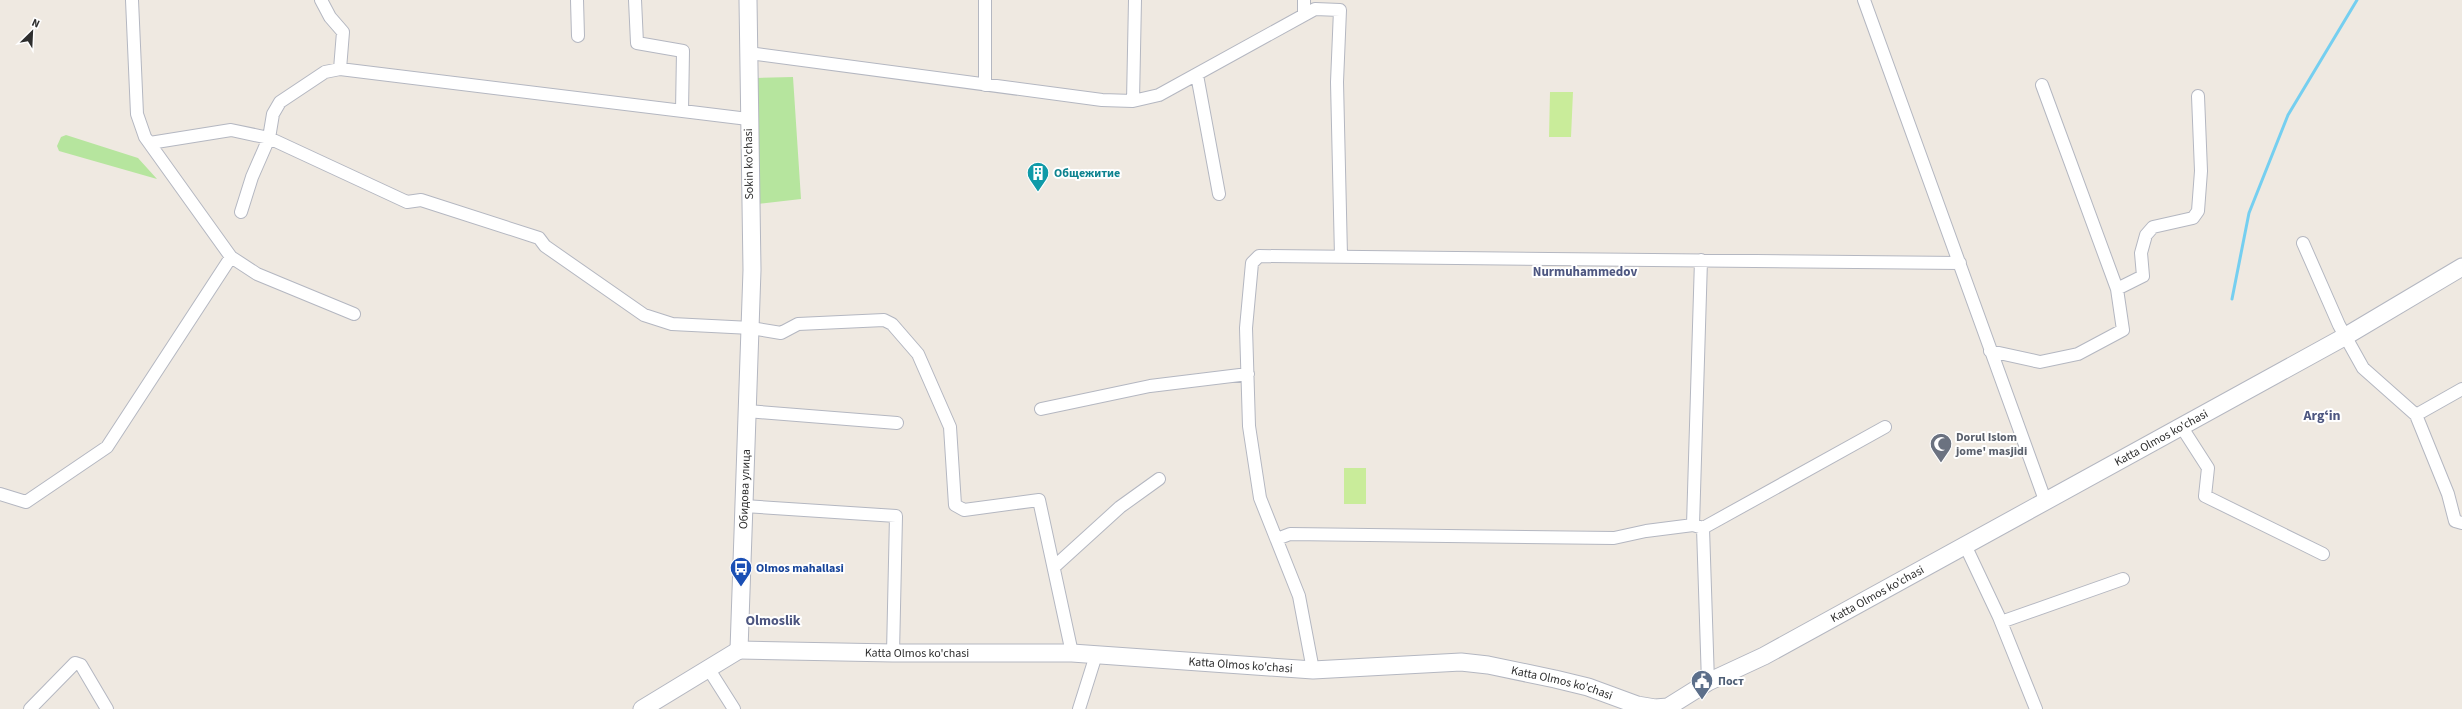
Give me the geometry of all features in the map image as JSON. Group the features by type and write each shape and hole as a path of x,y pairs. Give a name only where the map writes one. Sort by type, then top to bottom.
{"street":[{"path":"132,0 137,114 145,137 231,257 257,274 354,314"},
{"path":"320,0 330,17 343,32 340,69"},
{"path":"577,0 578,36"},
{"path":"635,0 637,43 683,51 682,111"},
{"name":"Sokin ko'chasi","path":"748,0 748,119 752,270 751,328"},
{"path":"985,0 985,85"},
{"path":"1133,101 1135,0"},
{"path":"1304,0 1304,14"},
{"path":"1864,0 1923,169 1960,262 1990,351 2045,500"},
{"path":"749,53 1102,100 1133,101 1159,95 1315,9 1340,10 1337,82 1341,256"},
{"path":"241,212 252,178 269,138 273,114 280,102 325,72 340,69 748,119"},
{"path":"1197,75 1219,194"},
{"path":"1990,351 2040,362 2078,354 2123,330 2117,289 2042,85"},
{"path":"2117,289 2143,276 2141,253 2146,235 2153,227 2192,218 2198,211 2201,171 2198,96"},
{"path":"150,142 230,130 269,138 407,202 421,200 539,238 545,246 644,315 672,324 751,328 781,333 798,324 884,320 892,324 918,354 950,427 955,505 964,510 1039,500 1072,654"},
{"path":"2303,243 2339,325 2363,368 2416,414 2448,494 2455,521 2462,523"},
{"path":"1314,670 1299,596 1260,498 1249,426 1246,328 1252,263 1259,256 1960,262"},
{"path":"0,494 26,502 107,447 231,257"},
{"path":"1701,260 1698,526 1708,682"},
{"name":"Katta Olmos ko'chasi","path":"739,650 893,654 1072,654 1314,670 1461,662 1488,665 1588,687 1637,705 1654,708 1680,705 1708,682 1764,656 2045,500 2346,336 2462,267"},
{"name":"Обидова улица","path":"739,650 751,328"},
{"path":"1041,409 1150,386 1248,374"},
{"path":"2416,414 2462,389"},
{"path":"747,411 897,423"},
{"path":"2181,426 2208,468 2205,496 2323,554"},
{"path":"1277,540 1290,534 1614,538 1646,531 1698,526 1885,427"},
{"path":"1054,567 1120,508 1159,479"},
{"path":"744,506 896,516 893,654"},
{"path":"1966,545 2001,622 2036,709"},
{"path":"2001,622 2123,579"},
{"path":"642,709 739,650"},
{"path":"1079,709 1096,655"},
{"path":"30,709 75,663 81,665 107,709"},
{"path":"708,668 734,709"}],"green space":[{"path":"793,77 801,199 757,204 756,78"},
{"path":"1550,92 1573,92 1571,137 1549,137"},
{"path":"66,135 138,158 157,179 59,151 57,146 61,137"},
{"path":"1344,468 1366,468 1366,504 1344,504"}],"waterway":[{"path":"2232,299 2249,213 2288,115 2357,0"}],"place":[{"name":"Общежитие","path":"1038,192"},
{"name":"Dorul Islom jome' masjidi","path":"1941,464"},
{"name":"Olmos mahallasi","path":"741,588"},
{"name":"Пост","path":"1702,700"}],"district":[{"name":"Nurmuhammedov","path":"1585,272"},
{"name":"Argʻin","path":"2322,416"},
{"name":"Olmoslik","path":"773,621"}]}
